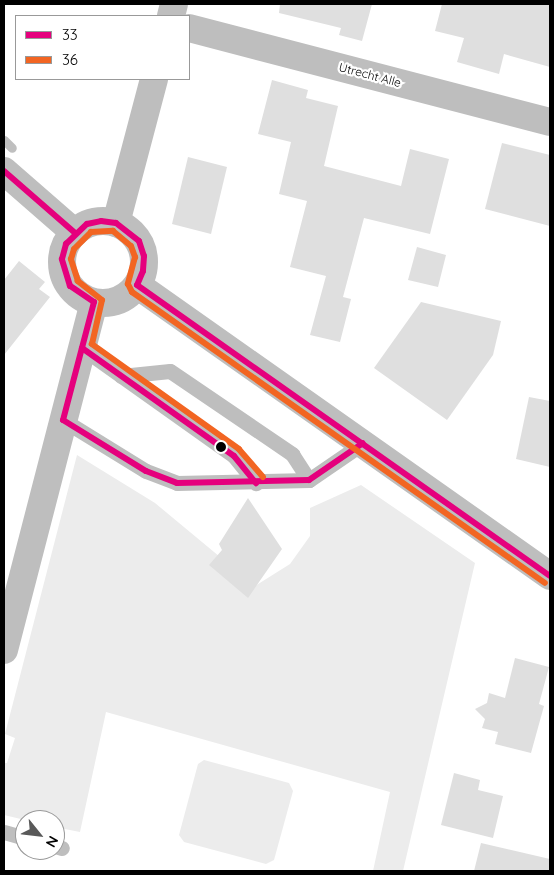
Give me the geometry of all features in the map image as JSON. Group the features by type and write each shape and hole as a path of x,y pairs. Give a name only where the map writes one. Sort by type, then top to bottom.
{"street":[{"name":"Utrecht Alle","path":"190,28 550,122"},
{"path":"116,223 154,80"},
{"path":"4,170 75,233"},
{"path":"101,221 116,223 129,230 139,241 144,256 144,271 137,285 118,300 94,302 75,291 64,273 66,244 75,233 87,224 101,221"},
{"path":"137,285 364,443 550,576"},
{"path":"4,650 94,302"}],"lane":[{"path":"82,348 234,456 256,483"},
{"path":"121,376 170,372 292,454 309,480"},
{"path":"64,420 146,472 177,484 309,480 364,443"}],"shaded area":[{"path":"77,455 155,503 255,586 290,564 310,536 310,508 361,485 475,563 403,871 373,871 390,792 106,712 80,832 65,829 65,810 15,810 15,818 4,815 4,763 7,763 15,738 5,734"},
{"path":"204,760 289,783 293,791 274,860 266,864 184,842 179,835 198,764"}],"building":[{"path":"280,4 372,4 362,41 339,35 341,28 279,13"},
{"path":"442,4 550,4 550,67 504,54 499,74 457,62 464,38 435,31"},
{"path":"272,80 308,90 306,98 338,106 324,166 401,186 410,149 449,159 430,234 364,218 343,297 351,299 340,342 310,335 326,276 290,267 307,201 279,194 291,142 258,134"},
{"path":"502,143 550,155 550,226 485,209"},
{"path":"188,157 227,167 211,234 172,224"},
{"path":"417,247 446,255 438,287 408,280"},
{"path":"19,261 45,282 39,289 50,297 4,355 4,280"},
{"path":"421,302 501,321 493,355 447,420 374,368"},
{"path":"529,397 550,401 550,467 516,459"},
{"path":"248,498 282,549 248,598 209,565 222,550 219,544"},
{"path":"515,658 549,667 539,704 544,706 531,753 495,744 498,732 482,728 485,719 475,709 487,703 489,693 505,698"},
{"path":"454,773 480,780 478,790 503,796 493,838 441,825"},
{"path":"481,843 550,859 550,871 474,871"}],"waterway":[{"path":"4,140 12,148"}],"transit line":[{"name":"33","path":"4,171 75,233"},
{"name":"33","path":"94,302 70,286 62,259 66,244 87,224 101,221 116,223 139,241 144,256 143,271 137,285 550,576"},
{"name":"36","path":"263,477 239,449 92,344 102,300 78,281 71,259 74,249 91,232 113,231 131,246 135,257 128,284 132,292 545,583"},
{"name":"33","path":"94,302 63,420 146,471 177,483 309,480 363,443"},
{"name":"33","path":"82,348 234,456 256,483"}]}
